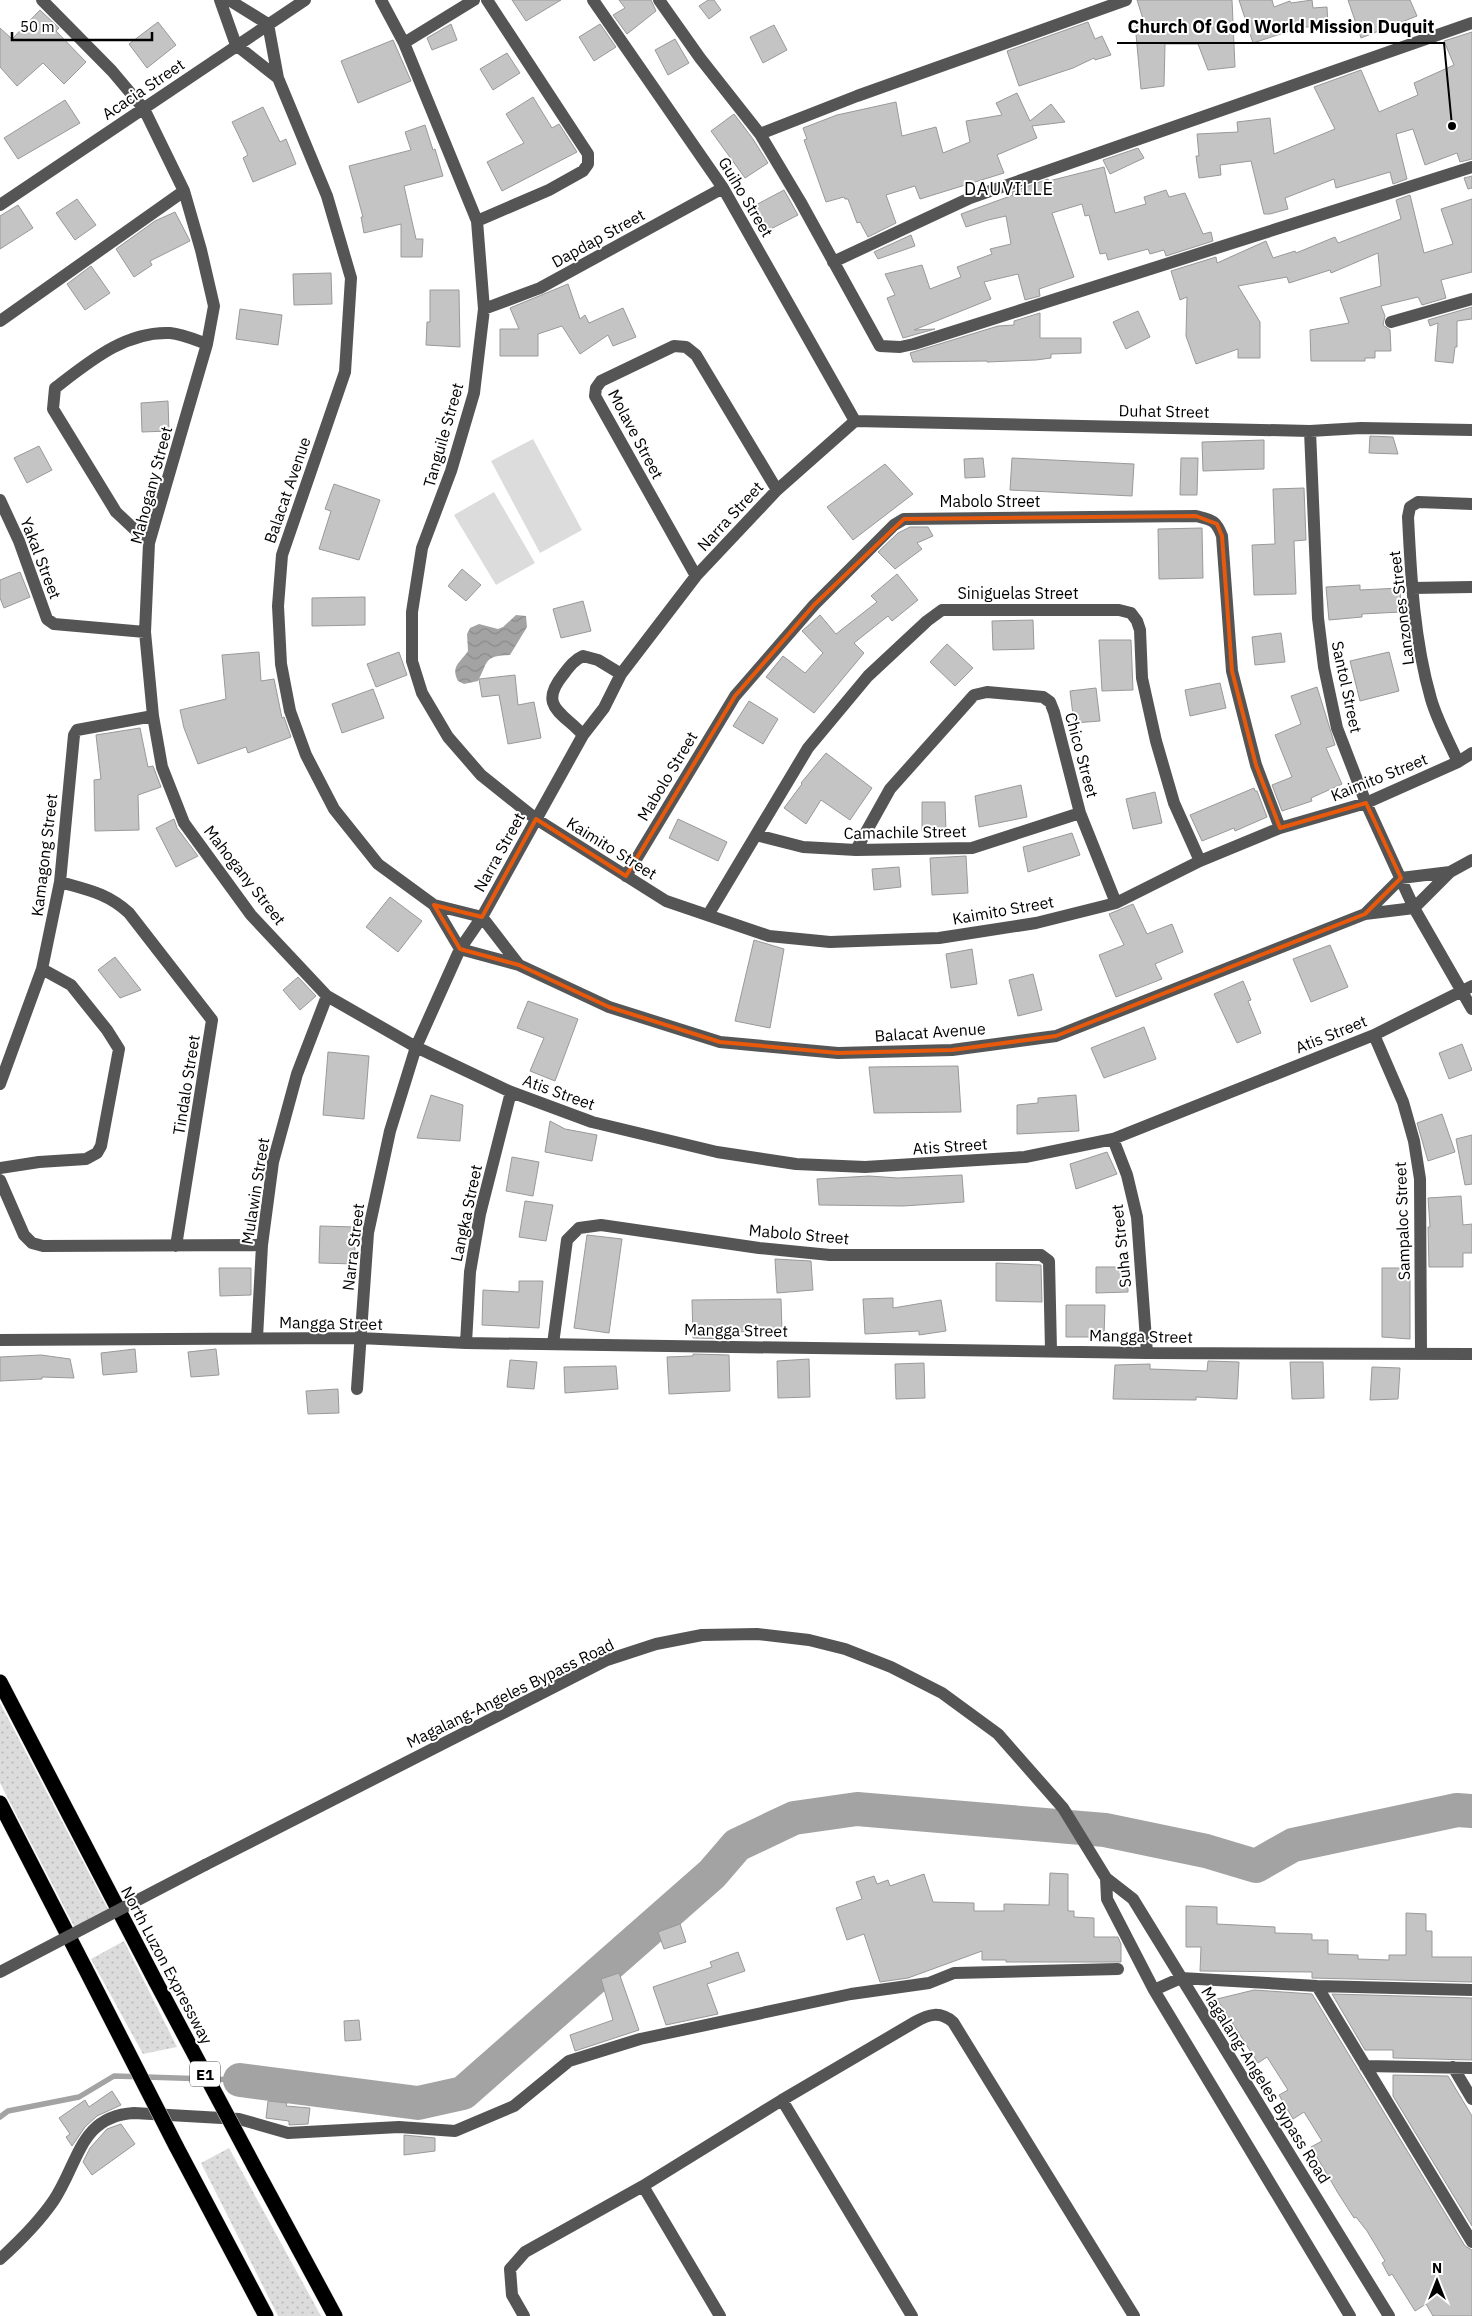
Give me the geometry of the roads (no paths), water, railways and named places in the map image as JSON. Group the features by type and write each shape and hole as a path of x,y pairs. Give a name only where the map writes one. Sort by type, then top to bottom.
{"highway":[{"name":"North Luzon Expressway","path":"0,1682 156,1982 335,2316"},
{"path":"0,1803 176,2146 266,2316"}],"street":[{"name":"Mahogany Street","path":"42,0 112,71 144,109 184,191 201,250 214,306 207,344 149,543 145,632 153,716 162,767 184,823 251,914 327,996 416,1048"},
{"path":"220,0 236,45"},
{"path":"229,0 268,24"},
{"name":"Acacia Street","path":"0,205 305,0"},
{"name":"Tanguile Street","path":"381,0 404,43 477,221 484,309 474,393 451,472 422,548 412,612 412,661 422,693 448,737 481,775 536,819"},
{"path":"404,43 474,0"},
{"path":"477,221 549,190 583,171 588,164 588,154 487,0"},
{"name":"Guiho Street","path":"593,0 724,188 855,421"},
{"path":"658,0 700,58 760,134 800,201 880,346 900,347 1472,167"},
{"path":"760,134 857,96 1126,0"},
{"path":"833,262 970,198 1472,23"},
{"name":"Balacat Avenue","path":"268,24 278,78 328,196 351,278 345,372 282,555 278,606 281,664 290,711 306,755 334,809 378,864 434,905 482,917 519,965"},
{"name":"Balacat Avenue","path":"236,45 278,78"},
{"name":"Dapdap Street","path":"484,309 540,288 724,188"},
{"path":"0,320 184,191"},
{"path":"1391,322 1472,299"},
{"path":"149,543 116,512 106,496 53,409 54,388 120,343 140,336 172,333 207,344"},
{"name":"Molave Street","path":"696,576 595,396 596,388 601,381 674,346 686,347 696,355 777,490"},
{"name":"Duhat Street","path":"855,421 1310,431 1361,428 1472,430"},
{"name":"Narra Street","path":"357,1389 359,1338 368,1233 390,1132 416,1048 460,949 482,917 583,735 604,708 621,674 696,576 777,490 855,421"},
{"name":"Santol Street","path":"1310,431 1318,618 1324,667 1337,728 1366,803 1414,908 1468,989 1472,1009"},
{"name":"Yakal Street","path":"0,500 19,541 47,619 54,624 145,632"},
{"name":"Lanzones Street","path":"1458,762 1432,700 1421,656 1412,588 1408,517 1410,507 1418,502 1472,504"},
{"name":"Mabolo Street","path":"626,876 735,696 814,605 894,525 904,519 1196,516 1217,524 1222,536 1232,671 1256,765 1280,828"},
{"path":"1412,588 1472,587"},
{"name":"Siniguelas Street","path":"708,915 808,748 868,676 927,620 942,610 1120,610 1131,613 1137,621 1140,630 1142,678 1156,741 1174,803 1200,861"},
{"path":"583,735 575,726 558,714 552,700 554,686 574,661 583,656 598,660 621,674"},
{"name":"Chico Street","path":"856,850 890,789 974,695 987,692 1043,697 1050,702 1080,813 1116,903"},
{"name":"Kamagong Street","path":"0,1084 42,969 60,882 74,735 77,730 153,716"},
{"name":"Kaimito Street","path":"536,819 666,901 769,936 830,942 939,938 1036,923 1116,903 1200,861 1280,828 1366,803 1458,762 1472,753"},
{"name":"Camachile Street","path":"756,835 804,847 856,850 972,848 1080,813"},
{"path":"1414,908 1450,872 1472,860"},
{"path":"1400,878 1450,872"},
{"name":"Balacat Avenue","path":"1365,914 1400,878"},
{"name":"Tindalo Street","path":"60,882 97,892 115,900 128,913 212,1020 176,1246"},
{"name":"Balacat Avenue","path":"434,905 460,949 519,965 609,1007 720,1042 838,1053 952,1050 1056,1036 1365,914 1414,908"},
{"path":"0,1168 40,1162 86,1159 97,1153 100,1146 119,1049 107,1030 71,985 42,969"},
{"name":"Atis Street","path":"416,1048 511,1092 592,1122 717,1152 796,1164 865,1167 1025,1157 1112,1139 1374,1035 1468,989"},
{"name":"Mulawin Street","path":"257,1338 262,1245 273,1162 297,1074 327,996"},
{"name":"Sampaloc Street","path":"1374,1035 1403,1102 1414,1141 1420,1179 1421,1353"},
{"name":"Langka Street","path":"466,1343 470,1272 480,1214 511,1092"},
{"name":"Suha Street","path":"1112,1139 1127,1175 1137,1217 1147,1353"},
{"path":"0,1180 24,1235 32,1243 43,1246 61,1248 262,1245"},
{"name":"Mabolo Street","path":"553,1344 567,1240 579,1228 601,1225 759,1248 830,1255 1041,1255 1049,1261 1051,1350"},
{"name":"Mangga Street","path":"0,1340 359,1338 466,1343 1051,1350 1147,1353 1472,1354"},
{"name":"Magalang-Angeles Bypass Road","path":"0,1972 607,1660 656,1644 702,1635 757,1634 809,1640 845,1649 891,1666 942,1693 998,1734 1064,1808 1102,1873 1107,1899 1154,1990 1350,2316"},
{"name":"Magalang-Angeles Bypass Road","path":"1102,1873 1133,1899 1389,2316"},
{"path":"0,2259 28,2233 54,2200 87,2137 99,2123 117,2114 239,2119 288,2134 399,2127 455,2131 514,2106 569,2061 640,2039 851,1994 929,1983 954,1973 1118,1969"},
{"path":"1154,1990 1181,1978 1317,1986 1472,1990"},
{"path":"1317,1986 1472,2242"},
{"path":"524,2316 512,2295 510,2269 524,2252 643,2186 782,2100 926,2015 937,2014 946,2016 953,2022 1134,2316"},
{"path":"1365,2066 1472,2068"},
{"path":"1453,2068 1472,2099"},
{"path":"782,2100 912,2316"},
{"path":"643,2186 720,2316"}],"water":[{"path":"516,615 526,616 527,627 510,655 488,660 478,681 464,684 458,681 455,672 457,664 468,651 467,634 470,628 479,624 498,629"}],"waterway":[{"path":"240,2080 418,2103 463,2093 712,1874 737,1845 794,1818 857,1809 1105,1830 1206,1851 1256,1866 1293,1845 1457,1810 1472,1811"},
{"path":"0,2117 8,2111 79,2097 114,2076 240,2080"}],"place":[{"name":"Church Of God World Mission Duquit","path":"1452,126"}],"district":[{"name":"DAUVILLE","path":"1009,188"}]}
